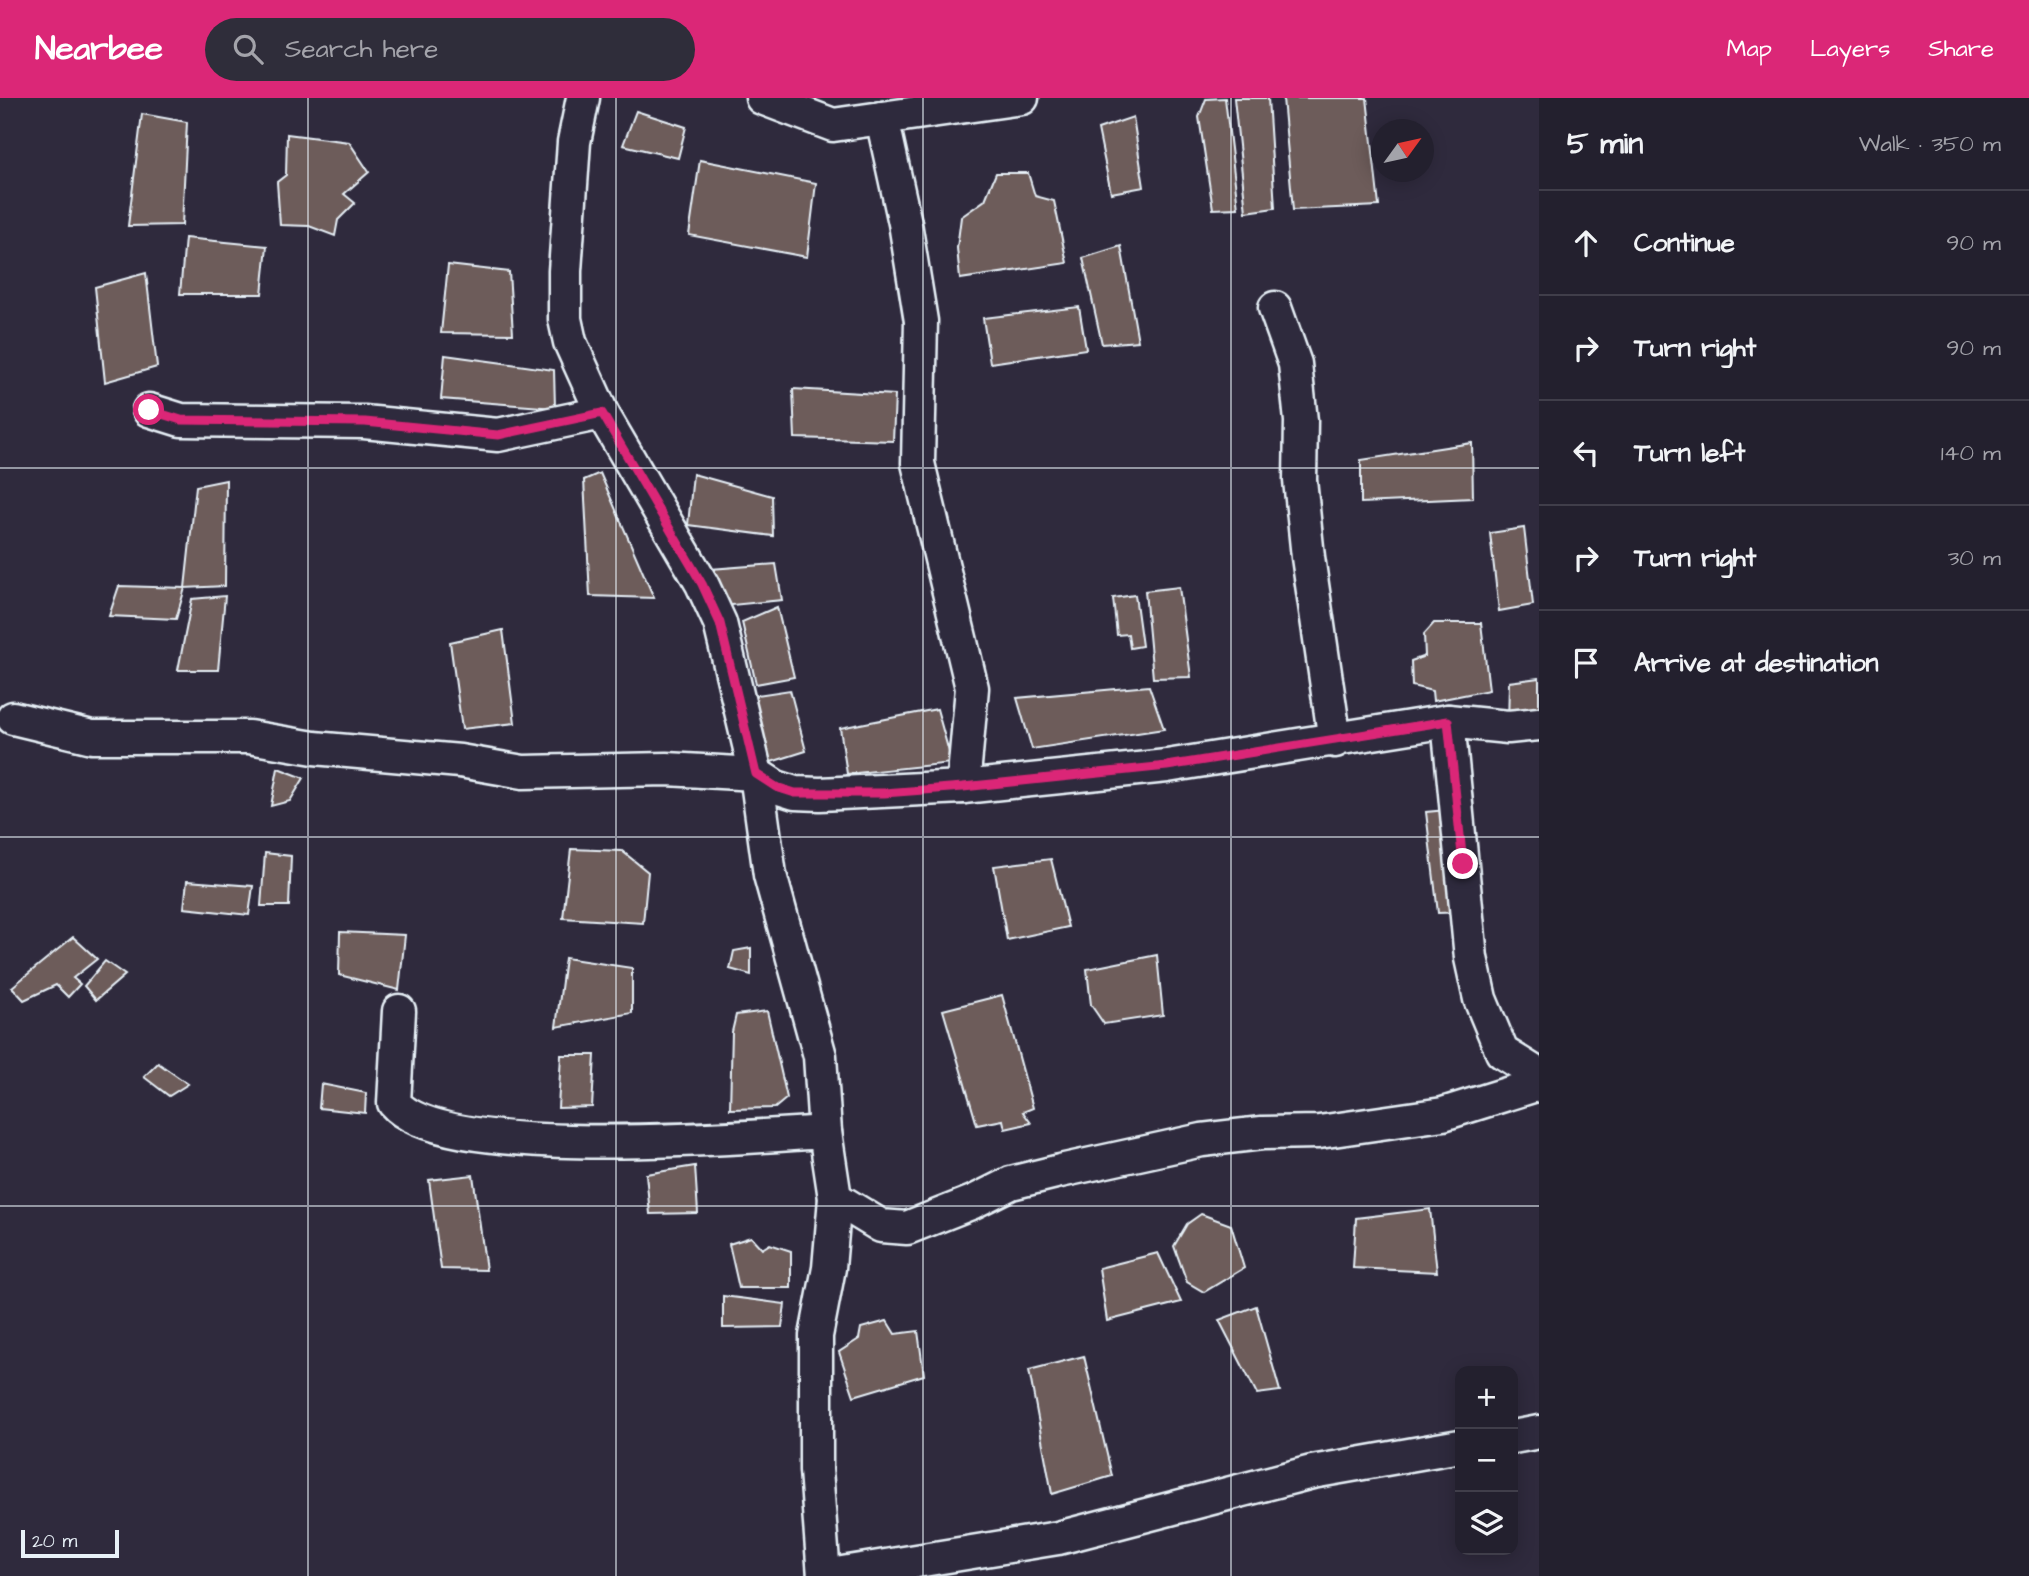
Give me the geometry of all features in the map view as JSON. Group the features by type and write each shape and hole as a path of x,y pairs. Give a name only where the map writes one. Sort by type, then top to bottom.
{"street":[{"path":"583,98 574,142 565,319 570,342 602,413 702,584 720,623 756,774 771,875 820,1056 825,1132 835,1198 829,1268 816,1336 816,1470 824,1576 1058,1538 1312,1472 1455,1447"},
{"path":"762,98 833,125 1021,98"},
{"path":"882,118 905,223 920,321 918,463 972,688 963,787"},
{"path":"1275,309 1296,364 1301,421 1300,480 1308,557 1335,741"},
{"path":"149,410 181,420 365,422 498,435 602,413"},
{"path":"13,718 92,737 249,737 313,748 460,761 523,772 667,769 756,774 776,787 795,793 884,793 1167,766 1448,721 1508,727 1539,724"},
{"path":"1448,721 1471,958 1480,999 1502,1052 1539,1075"},
{"path":"399,1011 394,1103 407,1115 424,1123 536,1139 633,1143 825,1132"},
{"path":"835,1198 881,1226 907,1228 973,1202 1011,1182 1202,1140 1262,1133 1319,1132 1443,1114 1539,1084"},
{"path":"1518,1436 1539,1432"}],"building":[{"path":"1225,98 1238,208 1213,209 1199,117 1206,99"},
{"path":"1234,98 1268,98 1275,208 1246,212"},
{"path":"1283,98 1367,98 1371,134 1371,182 1376,182 1379,206 1293,210"},
{"path":"636,111 686,127 678,158 623,145"},
{"path":"142,114 187,122 182,225 128,226"},
{"path":"1133,117 1144,187 1111,193 1098,129"},
{"path":"287,134 349,142 369,172 344,194 355,203 338,220 335,236 309,226 280,225 277,182 286,175"},
{"path":"700,160 816,183 807,257 689,235"},
{"path":"996,173 1028,173 1035,196 1054,201 1067,263 960,279 957,248 961,217 985,200"},
{"path":"185,238 267,246 262,294 180,294"},
{"path":"1121,246 1138,341 1102,344 1083,258"},
{"path":"448,265 509,272 513,334 441,333"},
{"path":"146,273 157,367 105,382 95,287"},
{"path":"1079,307 1086,349 990,363 983,318"},
{"path":"445,355 554,370 555,408 441,399"},
{"path":"793,389 895,395 893,441 795,438"},
{"path":"1472,443 1473,498 1361,503 1361,460"},
{"path":"600,473 654,598 590,596 584,480"},
{"path":"693,474 772,496 773,536 688,525"},
{"path":"226,480 225,586 185,588 196,486"},
{"path":"1524,528 1533,605 1499,611 1490,533"},
{"path":"776,564 782,600 722,606 711,569"},
{"path":"119,586 185,588 176,619 109,616"},
{"path":"1179,587 1191,677 1153,678 1145,591"},
{"path":"1135,595 1142,646 1130,648 1128,634 1117,635 1113,598"},
{"path":"225,596 218,670 178,670 192,599"},
{"path":"777,607 794,677 756,684 742,622"},
{"path":"1434,623 1481,623 1489,690 1433,701 1432,691 1412,686 1411,661 1425,656 1424,634"},
{"path":"503,630 515,723 462,729 450,642"},
{"path":"1539,678 1539,718 1508,727 1509,682"},
{"path":"1149,686 1164,729 1032,749 1017,698"},
{"path":"790,690 806,751 768,763 750,696"},
{"path":"937,709 952,763 847,774 840,728"},
{"path":"278,768 304,778 290,801 271,806"},
{"path":"1457,809 1467,912 1438,913 1426,812"},
{"path":"571,849 622,851 648,872 643,923 563,918"},
{"path":"265,853 291,856 289,906 261,906"},
{"path":"1051,859 1068,927 1007,940 994,866"},
{"path":"187,881 253,886 249,915 184,908"},
{"path":"340,932 405,935 399,990 339,975"},
{"path":"73,937 97,959 73,978 80,984 68,997 56,985 24,1000 12,987"},
{"path":"751,948 751,975 730,969 734,951"},
{"path":"1157,955 1163,1015 1104,1024 1091,1005 1087,969"},
{"path":"565,958 632,968 632,1013 556,1027"},
{"path":"105,961 125,975 96,1000 84,986"},
{"path":"1002,995 1033,1108 1023,1112 1031,1123 1005,1129 1003,1120 977,1125 943,1010"},
{"path":"767,1011 787,1098 775,1108 730,1109 732,1032 736,1015"},
{"path":"561,1055 595,1055 592,1107 558,1108"},
{"path":"158,1063 188,1084 169,1096 144,1077"},
{"path":"321,1084 366,1093 365,1113 319,1108"},
{"path":"695,1166 698,1213 650,1214 646,1174"},
{"path":"473,1175 486,1270 441,1269 429,1180"},
{"path":"1430,1209 1437,1272 1353,1268 1356,1218"},
{"path":"1201,1214 1231,1225 1244,1268 1204,1292 1187,1282 1174,1246 1187,1224"},
{"path":"751,1237 762,1249 770,1244 791,1251 791,1288 739,1288 729,1244"},
{"path":"1158,1253 1181,1302 1107,1321 1099,1268"},
{"path":"723,1296 785,1304 782,1327 723,1328"},
{"path":"1256,1306 1280,1391 1257,1394 1219,1320"},
{"path":"887,1321 895,1334 918,1331 924,1375 854,1396 839,1352 859,1339 861,1328"},
{"path":"1084,1356 1112,1476 1052,1494 1029,1370"}],"route":[{"path":"149,410 181,420 287,419 365,422 498,435 602,413 702,584 720,623 731,659 756,774 776,787 795,793 820,794 884,793 963,787 1167,766 1382,734 1448,721 1463,864"}]}
